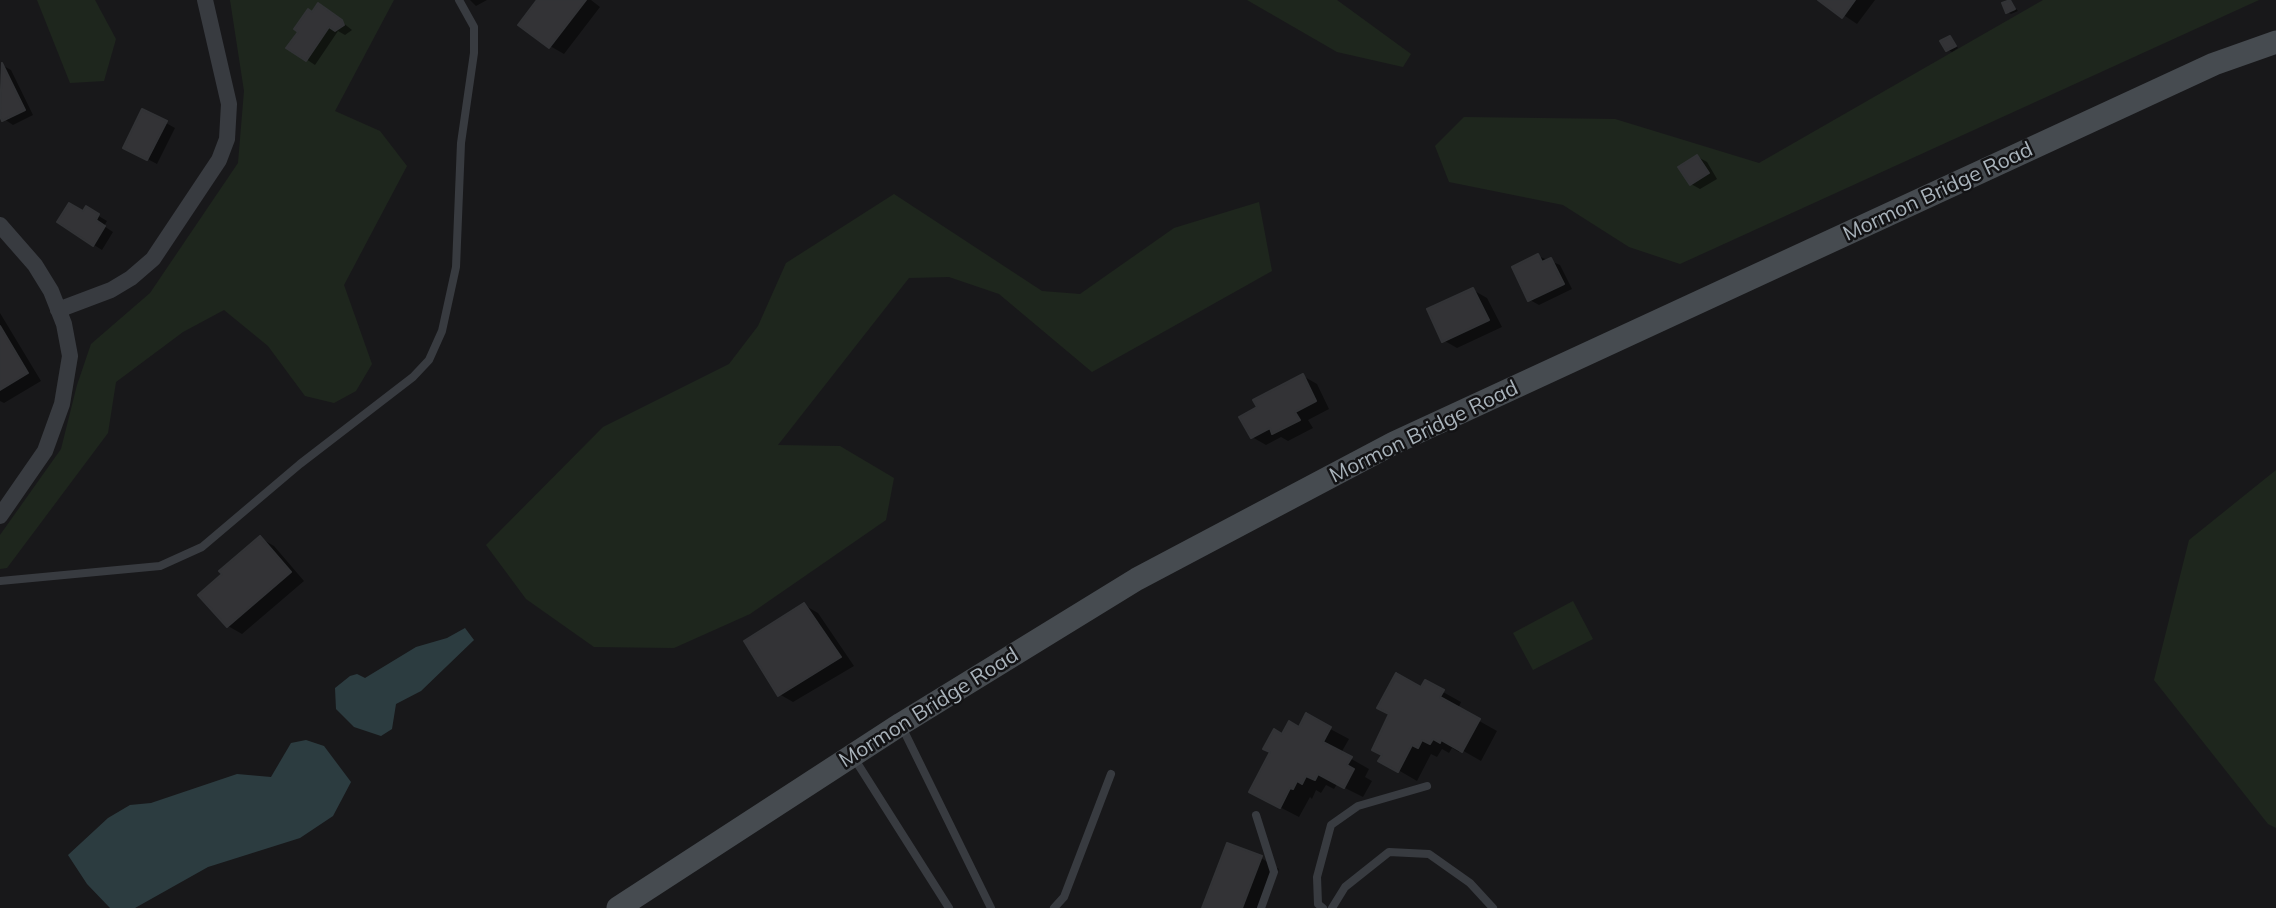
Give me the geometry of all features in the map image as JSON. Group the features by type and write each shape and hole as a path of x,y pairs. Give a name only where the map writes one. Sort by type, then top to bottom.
{"main road":[{"name":"Mormon Bridge Road","path":"618,908 852,755 1137,579 1394,443 2214,64 2276,42"}],"street":[{"path":"58,310 111,290 131,278 153,259 219,160 227,139 229,104 205,0"},
{"path":"0,225 35,265 58,310 70,356 55,430 35,469 0,516"}],"lane":[{"path":"0,581 159,566 202,547 300,464 412,377 429,360 442,331 456,267 461,143 474,53 474,27 459,0"},
{"path":"901,724 990,908"},
{"path":"852,755 949,908"},
{"path":"1054,908 1064,897 1111,774"},
{"path":"1323,908 1318,904 1317,877 1331,825 1358,806 1427,786"},
{"path":"1256,815 1274,872 1261,908"},
{"path":"1332,908 1345,887 1390,852 1429,854 1470,883 1493,908"}],"shaded area":[{"path":"37,0 95,0 116,39 104,81 70,83"},
{"path":"230,0 394,0 335,111 380,131 407,166 344,285 372,364 356,391 334,403 305,396 268,346 224,310 183,332 116,382 108,433 7,568 0,569 0,535 61,449 77,385 91,344 150,293 238,163 244,91"},
{"path":"1247,0 1337,0 1411,54 1403,67 1337,52"},
{"path":"2043,0 2259,0 1680,264 1629,247 1563,205 1449,182 1435,146 1464,117 1615,119 1759,163"},
{"path":"894,194 1042,291 1080,294 1174,228 1259,202 1272,271 1092,372 999,294 949,277 909,278 778,445 840,446 894,478 886,520 750,614 674,648 594,647 526,599 486,545 603,427 729,364 758,326 786,263"},
{"path":"2276,470 2276,828 2268,824 2154,680 2189,540"},
{"path":"1573,601 1593,639 1533,670 1513,633"},
{"path":"465,628 474,640 421,691 396,704 392,729 381,736 354,727 336,709 335,688 350,676 357,674 365,678 416,647 447,638"},
{"path":"306,740 324,746 351,782 333,816 300,838 208,867 135,908 110,908 87,884 68,855 108,818 130,805 151,803 237,774 271,777 291,743"}],"building":[{"path":"537,0 586,0 549,48 518,25"},
{"path":"1818,0 1855,0 1842,18"},
{"path":"2010,0 2015,9 2006,13 2002,3"},
{"path":"318,3 342,20 344,25 335,31 329,27 306,61 286,48 298,32 294,29 308,9 312,12"},
{"path":"1950,36 1956,46 1946,51 1940,41"},
{"path":"2,63 25,110 2,121 0,116"},
{"path":"142,109 167,121 147,160 123,148"},
{"path":"1697,155 1709,173 1690,185 1678,167"},
{"path":"69,203 83,211 86,206 99,214 96,220 105,226 93,246 57,222"},
{"path":"1538,254 1542,262 1551,258 1564,284 1528,301 1512,267"},
{"path":"1473,288 1489,320 1442,342 1427,309"},
{"path":"0,326 28,373 0,390"},
{"path":"1303,374 1316,401 1295,412 1300,420 1272,434 1270,428 1251,438 1239,417 1257,407 1253,400"},
{"path":"260,536 291,572 227,627 198,595 222,574 219,571"},
{"path":"804,603 841,657 778,696 744,641"},
{"path":"1396,673 1421,687 1425,680 1444,690 1440,697 1480,719 1462,752 1441,740 1440,743 1433,739 1430,744 1422,740 1418,748 1412,745 1398,772 1378,761 1382,755 1372,750 1389,714 1377,708"},
{"path":"1306,713 1331,727 1323,742 1352,757 1347,765 1354,769 1344,788 1318,774 1315,780 1306,776 1302,784 1297,781 1293,789 1290,788 1280,808 1249,792 1270,752 1263,749 1274,729 1282,734 1289,721 1299,727"},
{"path":"1227,843 1262,856 1242,908 1202,908"}]}
